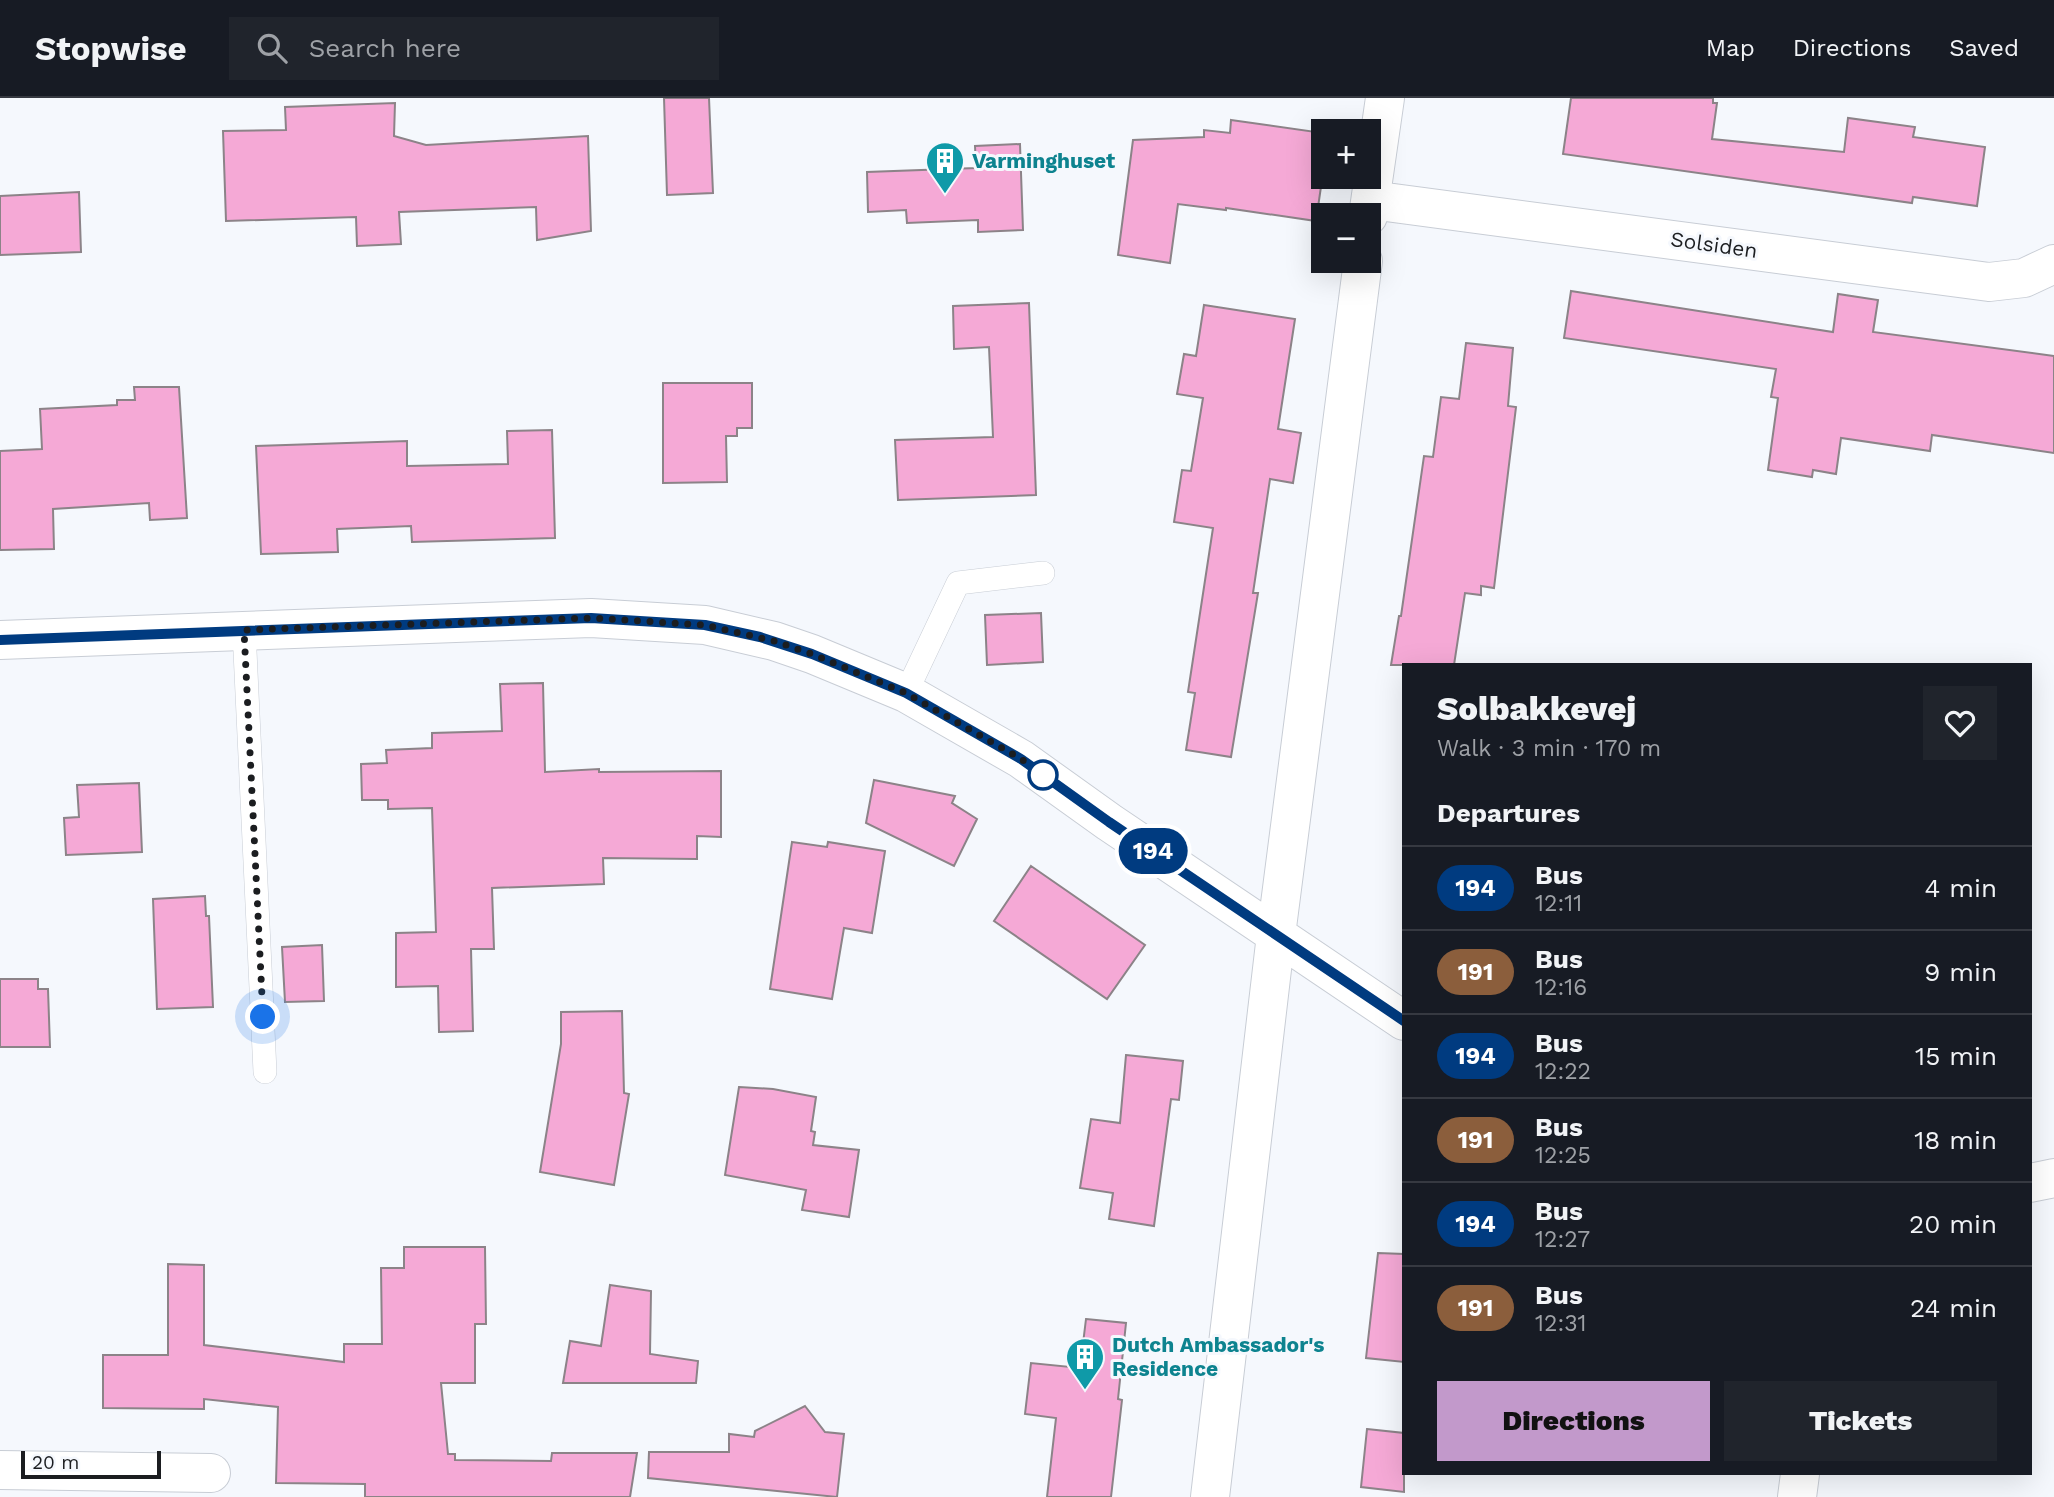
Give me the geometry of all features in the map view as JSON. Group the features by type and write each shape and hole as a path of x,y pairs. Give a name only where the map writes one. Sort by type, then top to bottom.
{"street":[{"path":"1371,203 1385,98"},
{"name":"Solsiden","path":"1381,209 1989,282 2024,278 2054,264"},
{"path":"1210,1497 1276,935 1361,273"},
{"path":"0,640 591,618 705,625 774,641 906,693 1021,759 1402,1020"},
{"path":"2032,1183 2054,1178"},
{"path":"0,1470 211,1473"},
{"path":"1797,1497 1800,1475"}],"lane":[{"path":"906,693 958,583 1043,573"},
{"path":"244,630 265,1072"}],"building":[{"path":"664,98 709,98 713,193 667,195"},
{"path":"1571,98 1713,98 1713,103 1717,103 1712,139 1844,152 1848,118 1915,127 1913,137 1985,147 1977,206 1913,197 1912,203 1563,154"},
{"path":"395,103 394,136 426,145 588,136 591,231 537,240 536,207 399,212 401,244 357,246 356,217 226,221 223,131 286,130 285,107"},
{"path":"1231,120 1311,131 1311,189 1321,189 1319,203 1311,203 1311,220 1178,204 1170,263 1118,255 1133,140 1204,137 1204,130 1230,133"},
{"name":"Varminghuset","path":"1020,144 1023,230 978,232 978,220 907,223 906,210 868,212 867,172 976,168 975,146"},
{"path":"79,192 81,252 0,255 0,196"},
{"path":"1571,291 1833,332 1838,294 1878,300 1873,332 2054,356 2054,453 1932,435 1930,451 1841,438 1836,474 1813,470 1812,477 1768,470 1778,398 1771,397 1776,369 1564,338"},
{"path":"1029,303 1036,495 898,500 895,440 993,437 989,347 954,349 953,306"},
{"path":"1204,305 1295,319 1278,429 1301,433 1293,483 1270,479 1253,593 1258,593 1231,757 1186,750 1195,693 1188,692 1213,528 1174,522 1182,470 1191,471 1203,398 1177,394 1184,354 1196,356"},
{"path":"1466,343 1513,348 1508,406 1516,407 1494,588 1481,586 1481,595 1465,593 1454,663 1391,665 1401,616 1424,456 1433,457 1441,397 1459,399"},
{"path":"663,383 752,383 752,428 737,428 737,436 726,436 727,482 663,483"},
{"path":"134,387 179,387 187,518 150,520 149,503 53,509 54,549 0,550 0,451 42,449 40,409 117,405 117,400 135,400"},
{"path":"552,430 555,538 412,542 411,526 337,529 338,552 261,554 256,446 407,441 407,466 508,464 507,431"},
{"path":"1041,613 1043,662 987,665 985,615"},
{"path":"543,683 545,772 599,769 599,772 721,771 721,837 697,836 697,859 603,858 604,884 492,888 494,949 471,949 473,1031 439,1032 438,986 396,987 396,933 436,932 432,808 388,809 388,800 362,800 361,764 387,763 386,750 432,748 432,733 502,731 500,684"},
{"path":"874,780 955,796 952,803 977,819 954,866 866,823"},
{"path":"139,783 142,852 66,855 64,818 79,817 77,785"},
{"path":"792,842 827,847 828,842 885,851 872,933 844,928 832,999 770,989"},
{"path":"1031,866 1145,945 1107,999 994,921"},
{"path":"205,896 206,916 209,916 213,1007 157,1009 153,899"},
{"path":"322,945 324,1001 285,1002 282,947"},
{"path":"0,979 38,979 38,989 48,989 50,1047 0,1047"},
{"path":"622,1011 624,1093 629,1094 614,1185 540,1172 561,1044 561,1012"},
{"path":"1126,1055 1183,1061 1179,1100 1171,1099 1154,1226 1109,1219 1113,1193 1080,1188 1091,1119 1120,1123"},
{"path":"739,1087 773,1089 816,1097 811,1131 815,1132 813,1145 859,1150 849,1217 802,1210 806,1190 725,1175"},
{"path":"404,1247 485,1247 486,1324 475,1324 475,1383 441,1383 448,1454 455,1454 455,1460 551,1461 552,1453 637,1453 630,1497 365,1497 365,1484 276,1483 278,1407 204,1399 204,1409 103,1408 103,1355 168,1355 168,1264 204,1265 204,1345 344,1362 344,1344 382,1344 381,1268 404,1268"},
{"path":"1378,1253 1402,1254 1402,1362 1366,1358"},
{"path":"610,1285 651,1291 650,1354 698,1361 696,1383 563,1383 570,1341 601,1346"},
{"name":"Dutch Ambassador's Residence","path":"1086,1319 1126,1323 1118,1399 1122,1400 1111,1497 1047,1497 1056,1418 1025,1414 1031,1363 1080,1368"},
{"path":"805,1406 825,1432 844,1434 837,1497 648,1478 649,1452 729,1452 729,1434 754,1437 755,1431"},
{"path":"1367,1429 1402,1433 1404,1492 1361,1487"}],"bus line":[{"name":"194","path":"0,640 591,618 705,625 746,633 812,654 906,693 1021,759 1109,822 1402,1020"}],"place":[{"name":"Varminghuset","path":"945,195"},
{"name":"Dutch Ambassador's Residence","path":"1085,1391"}],"route":[{"path":"263,1017 244,630 591,618 705,625 774,641 906,693 1021,759 1043,775"}]}
